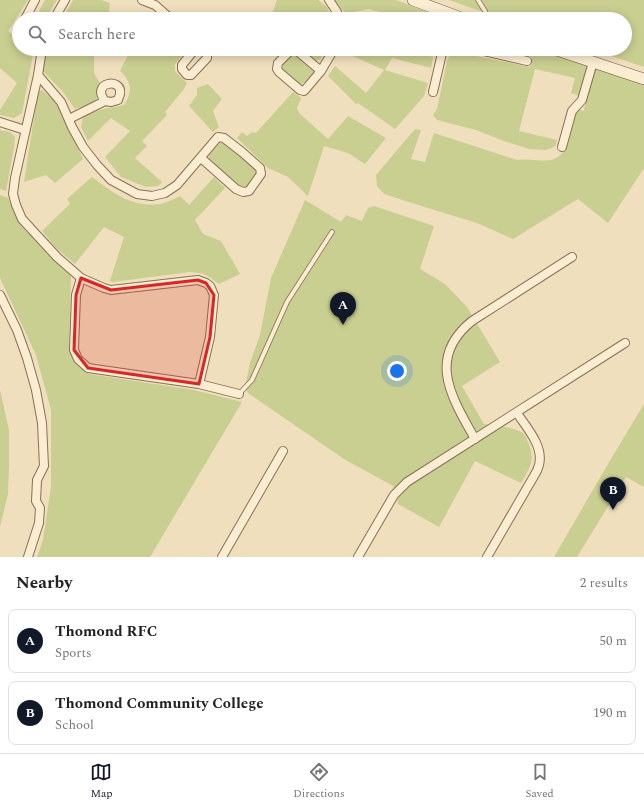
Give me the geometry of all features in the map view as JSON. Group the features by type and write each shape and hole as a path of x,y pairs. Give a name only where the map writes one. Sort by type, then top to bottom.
{"street":[{"path":"29,12 35,0"},
{"path":"58,12 65,0"},
{"path":"142,0 155,6 162,12"},
{"path":"329,0 336,12"},
{"path":"413,0 440,12"},
{"path":"41,56 38,76 15,178 14,194 16,205 22,219 57,257 81,278 104,288 111,290 198,280 210,286 214,295 210,337 199,384"},
{"path":"189,56 182,65 182,69 188,75 192,74 207,58 207,56"},
{"path":"285,56 278,63 277,69 300,90 304,91 321,71 330,56"},
{"path":"303,56 321,71"},
{"path":"433,92 441,56"},
{"path":"505,56 527,61"},
{"path":"576,56 644,79"},
{"path":"562,147 572,111 582,100 594,62"},
{"path":"38,76 61,102 83,147 96,165 111,180 137,194 152,196 165,193 177,185 218,137 224,138 260,168 261,174 249,190 243,192 236,189 201,158"},
{"path":"69,119 105,101"},
{"path":"0,122 25,130"},
{"path":"475,439 452,396 447,373 447,361 449,349 452,343 463,328 572,257"},
{"path":"81,278 76,295 74,350 78,359 88,368 199,384 239,394"},
{"path":"0,295 18,330 36,390 42,423 44,466 37,480 36,501 40,508 39,523 28,557"},
{"path":"358,557 394,495 407,482 625,343"},
{"path":"487,557 539,466 540,460 536,443 517,413"},
{"path":"222,557 283,451"}],"lane":[{"path":"478,0 485,12"},
{"path":"239,394 252,380 287,302 332,232"}],"highlighted area":[{"path":"81,278 111,290 198,280 206,283 214,295 210,337 199,384 88,368 74,350 76,295"}],"green space":[{"path":"0,0 28,0 20,12 12,12 12,25 8,31 12,34 12,56 33,56 22,113 14,118 0,115 0,110 17,83 0,68"},
{"path":"45,0 57,0 49,12 39,12"},
{"path":"73,0 101,0 110,3 109,12 66,12"},
{"path":"277,0 318,0 327,7 329,12 273,12"},
{"path":"334,0 396,0 427,12 379,12 368,9 355,12 344,12"},
{"path":"449,0 644,0 644,67 611,56 632,56 632,12 483,12"},
{"path":"45,56 94,56 94,73 100,83 96,102 75,109 63,92 43,71"},
{"path":"128,56 182,56 175,64 175,71 187,83 184,89 165,112 167,115 142,141 147,146 135,158 162,182 158,186 146,187 121,177 105,157 130,131 111,118 88,141 81,127 83,116 103,109 124,105 129,96 130,87 127,79 120,71"},
{"path":"291,56 296,56 314,71 313,74 301,85 282,69 283,64"},
{"path":"310,56 322,56 320,60 315,60"},
{"path":"353,56 433,57 431,68 392,58 385,70 428,83 424,96 395,129 358,103 356,104 328,76 335,66 366,93 384,70"},
{"path":"450,56 476,56 530,67 532,57 527,56 557,56 644,85 644,168 608,223 578,199 513,239 477,223 384,194 377,186 376,175 415,129 421,130 411,159 425,162 434,133 517,160 546,160 558,157 564,151 568,143 577,109 584,111 586,98 571,93 575,78 535,69 519,131 557,140 556,145 546,150 529,149 476,130 437,120 433,115 437,109 447,61"},
{"path":"208,84 222,99 213,111 219,127 213,132 189,106 197,95 197,88"},
{"path":"42,90 55,101 83,159 55,183 46,175 24,182 38,92"},
{"path":"293,92 301,98 297,108 299,113 328,139 348,116 386,138 365,164 348,153 324,146 308,196 288,177 268,168 237,138 242,132 247,136 252,132 256,133"},
{"path":"0,130 10,132 15,137 6,191 0,189"},
{"path":"220,143 225,143 256,170 257,174 247,186 240,187 208,160 209,155"},
{"path":"92,177 123,198 140,204 160,204 180,196 189,205 214,177 225,188 195,220 203,234 221,241 240,274 219,284 206,275 190,272 113,282 110,281 124,237 104,227 75,264 56,248 42,231 70,204 67,199"},
{"path":"0,195 8,198 22,227 71,275 69,350 79,366 89,374 194,390 242,402 150,557 37,557 43,540 51,487 51,410 36,355 0,278"},
{"path":"305,200 341,222 346,215 362,221 368,208 374,206 434,226 420,269 445,284 467,307 500,362 462,386 484,424 503,426 518,430 525,436 532,453 532,458 529,468 521,483 475,461 439,527 398,504 393,486 344,459 248,393 245,387 250,363 260,335 271,278"},
{"path":"0,390 9,430 9,467 8,494 0,527"},
{"path":"644,404 644,487 626,477 577,557 554,557 608,464"}],"place":[{"name":"Thomond RFC","path":"343,325"},
{"name":"Thomond Community College","path":"613,510"}]}
